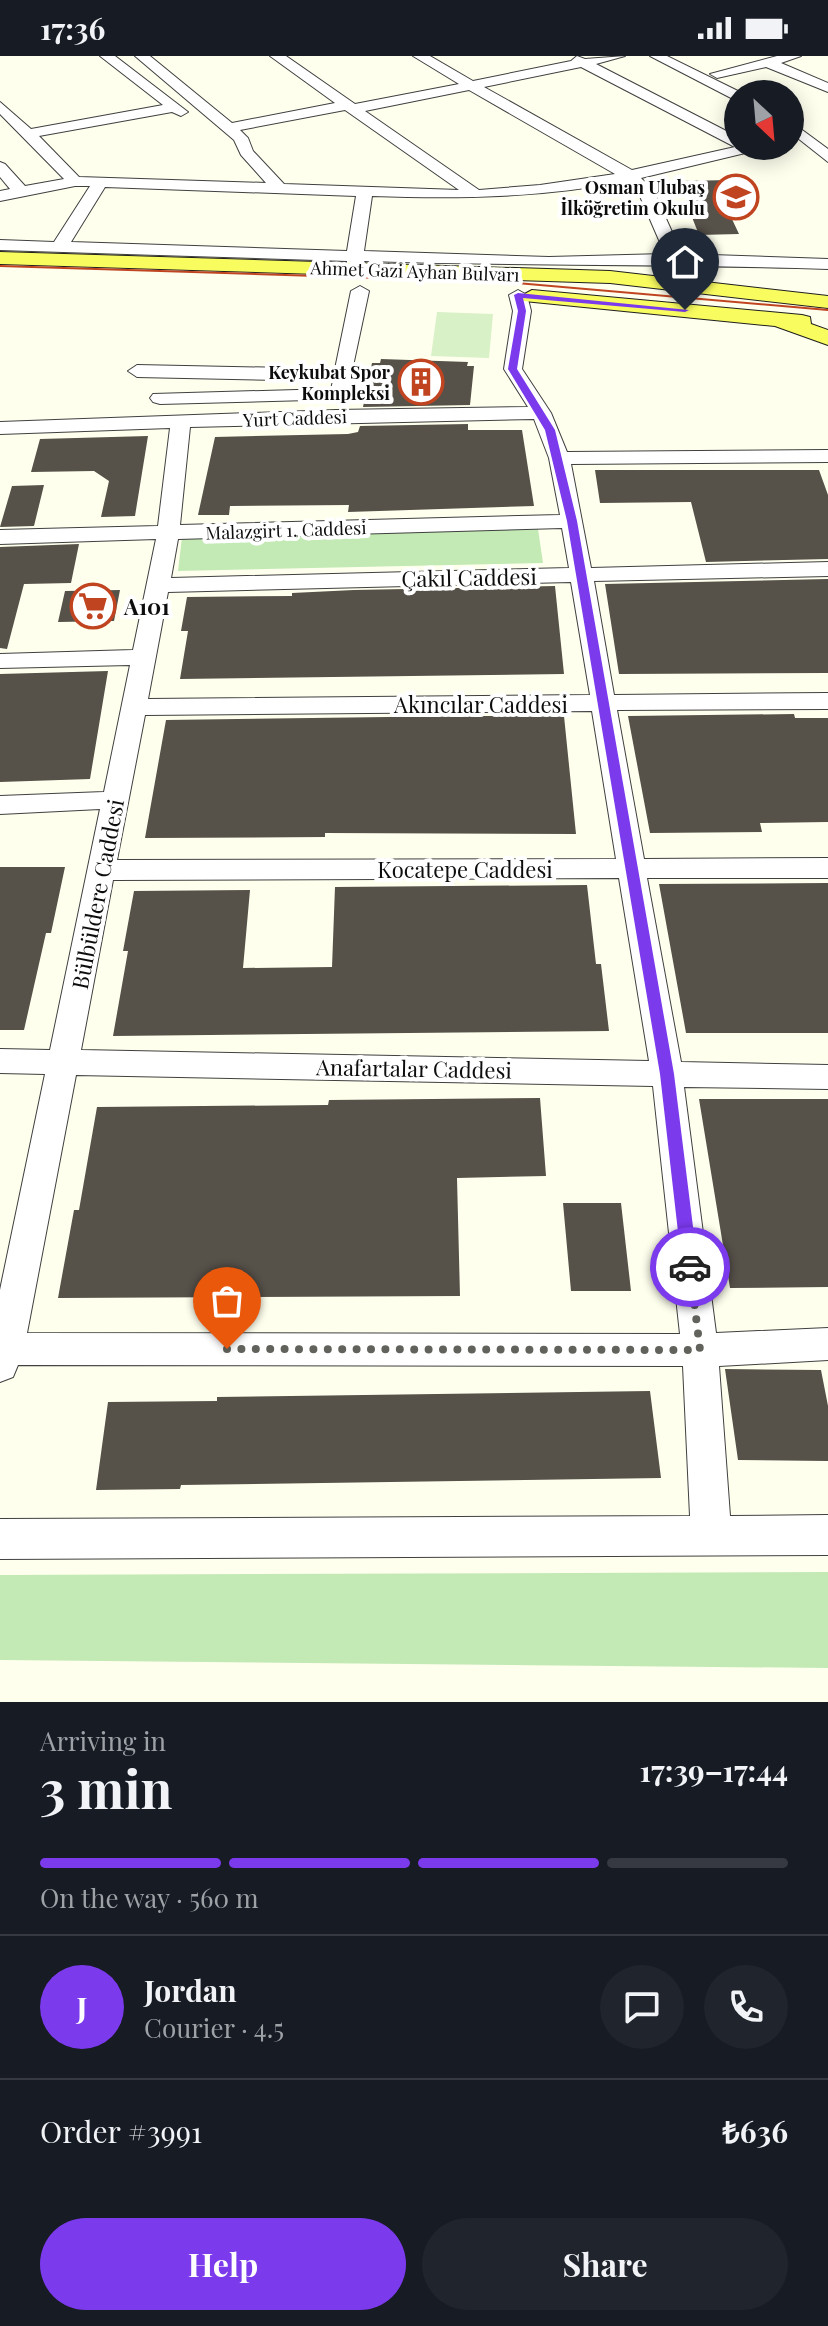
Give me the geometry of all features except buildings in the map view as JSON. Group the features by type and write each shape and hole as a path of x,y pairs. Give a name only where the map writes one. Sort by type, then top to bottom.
{"main road":[{"name":"Ahmet Gazi Ayhan Bulvarı","path":"0,258 354,277 610,277 828,302"},
{"name":"Ahmet Gazi Ayhan Bulvarı","path":"354,277 395,292 518,295 828,325"},
{"path":"0,279 266,288"},
{"path":"779,320 828,338"}],"street":[{"path":"107,56 198,125"},
{"path":"142,56 241,138 246,152 279,188"},
{"path":"277,56 476,195"},
{"path":"420,56 632,177 646,192 676,259"},
{"path":"569,56 724,134"},
{"path":"346,104 474,89 588,66 618,56"},
{"path":"657,56 724,89"},
{"path":"677,56 730,80"},
{"path":"717,74 794,56"},
{"path":"767,62 828,88"},
{"path":"740,69 766,80"},
{"path":"228,128 346,104 453,76"},
{"path":"0,106 75,181"},
{"path":"27,134 174,107"},
{"path":"804,120 821,130"},
{"path":"804,139 828,157"},
{"path":"222,144 246,152"},
{"path":"0,196 75,181 476,195 567,189 632,177 724,152"},
{"path":"0,167 21,192"},
{"path":"60,246 100,182"},
{"path":"336,416 365,191"},
{"path":"0,245 60,246 354,277 549,262 676,259 828,264"},
{"path":"518,295 522,311 513,369 541,413 559,458 667,1074 700,1350 711,1535"},
{"path":"137,371 341,385"},
{"path":"150,422 167,372"},
{"path":"160,398 341,385"},
{"name":"Yurt Caddesi","path":"0,428 336,416 541,413"},
{"name":"Bülbüldere Caddesi","path":"2,1354 65,1060 135,707 168,534 181,421"},
{"path":"559,458 828,456"},
{"name":"Malazgirt 1. Caddesi","path":"0,537 572,521"},
{"name":"Çakıl Caddesi","path":"158,585 828,569"},
{"path":"0,661 144,657"},
{"name":"Akıncılar Caddesi","path":"135,707 828,701"},
{"path":"0,805 116,800"},
{"name":"Kocatepe Caddesi","path":"102,870 828,868"},
{"name":"Anafartalar Caddesi","path":"0,1061 828,1077"},
{"path":"2,1354 700,1350 828,1344"},
{"path":"0,1539 828,1535"}],"green space":[{"path":"437,312 493,314 489,358 431,356"},
{"path":"538,529 543,563 178,571 182,537"},
{"path":"828,1572 828,1668 0,1660 0,1575"}],"tram line":[{"path":"0,266 506,282 828,310"}],"way so far":[{"path":"227,1349 700,1350 690,1267"}],"place":[{"name":"Osman Ulubaş İlköğretim Okulu","path":"736,197"},
{"name":"Keykubat Spor Kompleksi","path":"421,382"},
{"name":"A101","path":"93,606"}],"route":[{"path":"685,310 518,295 522,311 513,369 550,430 572,521 667,1074 690,1267"}]}
